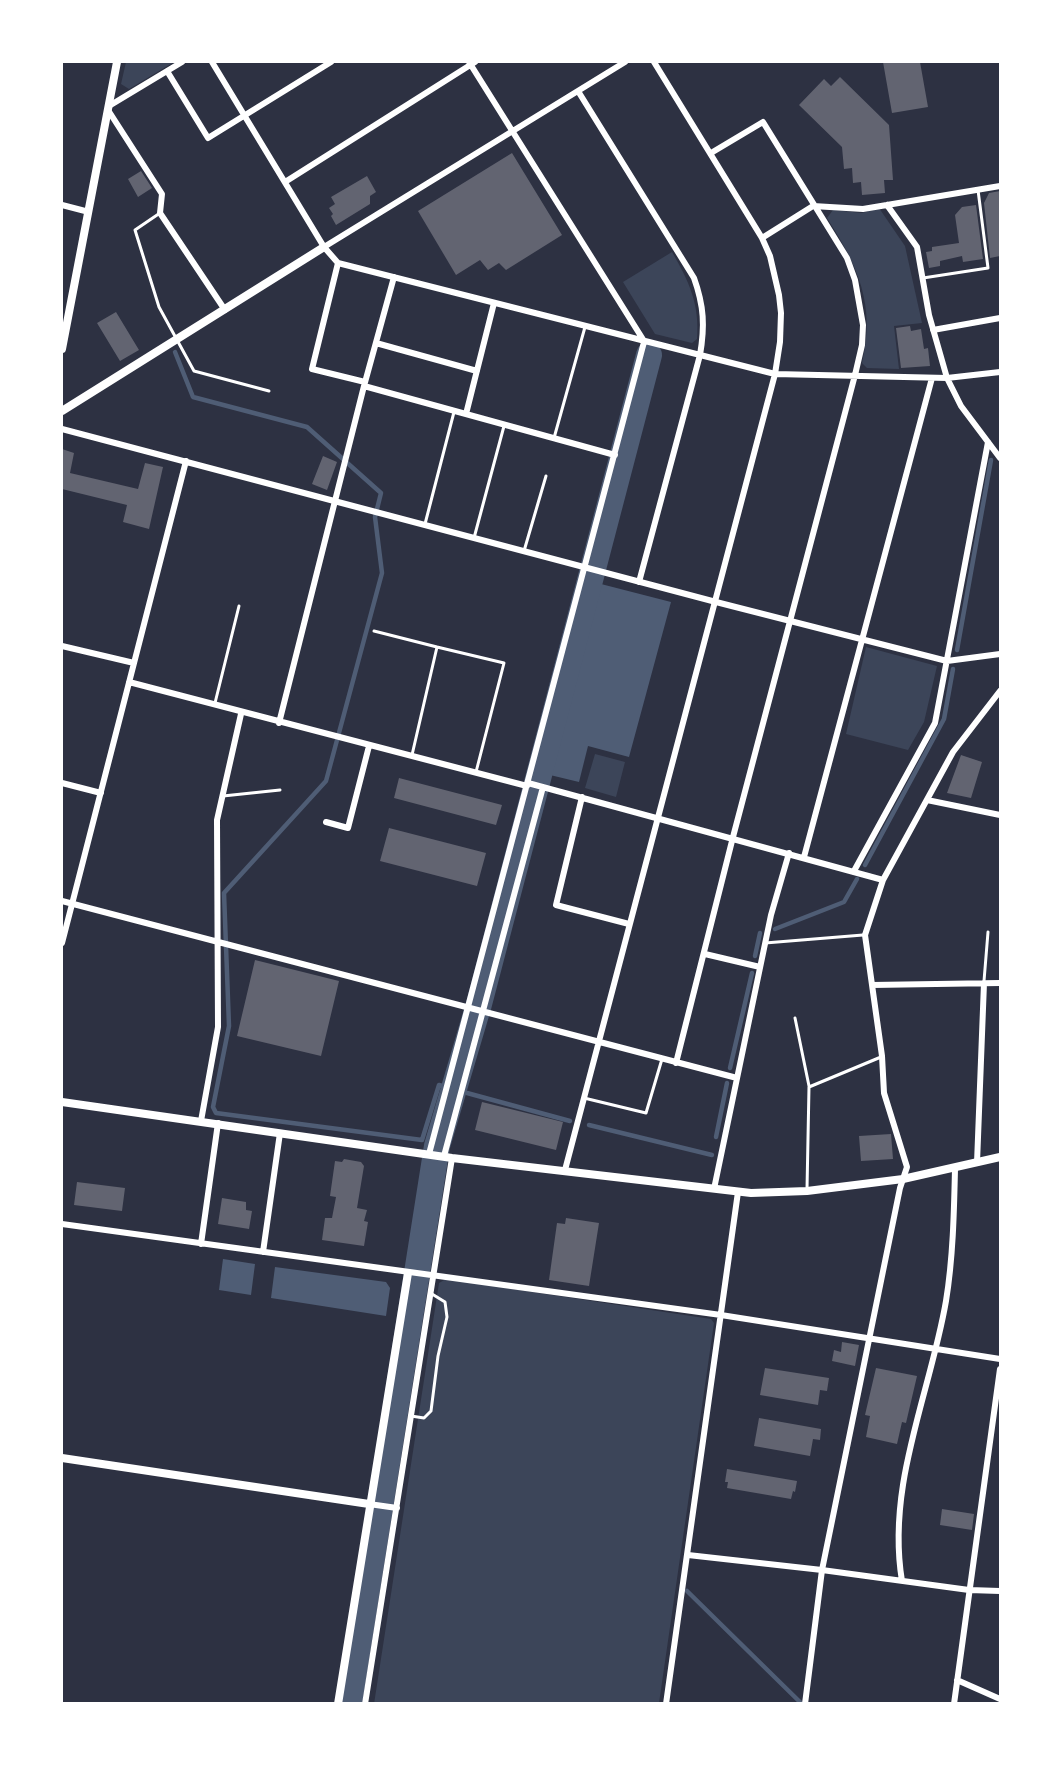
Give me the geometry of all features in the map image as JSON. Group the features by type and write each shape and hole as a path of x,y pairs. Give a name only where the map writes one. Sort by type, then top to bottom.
{"street":[{"path":"62,349 117,62"},
{"path":"109,108 182,62"},
{"path":"212,62 324,247 338,263 775,374 947,378 1000,372"},
{"path":"167,71 208,138 331,62"},
{"path":"285,182 472,62 512,131 644,342 430,1154"},
{"path":"62,411 626,62"},
{"path":"565,1170 716,603 775,374 781,334 779,295 762,238 654,62"},
{"path":"578,91 694,278 703,303 705,331 700,355 639,582"},
{"path":"109,108 162,194 159,213 225,310"},
{"path":"676,1063 855,375 863,325 858,291 848,258 813,206 763,122 711,153"},
{"path":"762,238 813,206 863,209 1000,186"},
{"path":"62,205 89,213"},
{"path":"887,206 917,247 933,330 947,378 961,406 1000,458"},
{"path":"338,263 312,369 615,454"},
{"path":"279,723 364,384 394,277"},
{"path":"466,414 494,303"},
{"path":"933,330 1000,318"},
{"path":"376,344 477,371"},
{"path":"804,857 932,378"},
{"path":"62,429 336,500 716,603 947,661 1000,654"},
{"path":"854,871 935,723 988,442"},
{"path":"62,943 186,461"},
{"path":"62,646 134,663"},
{"path":"129,682 241,714 659,817 883,880"},
{"path":"805,1704 822,1570 907,1167 884,1093 882,1056 865,935 883,880 953,752 1000,691"},
{"path":"201,1121 218,1027 217,820 241,714"},
{"path":"326,822 348,828 369,746"},
{"path":"62,783 101,793"},
{"path":"364,1704 433,1276 446,1157 543,787"},
{"path":"582,797 556,905 629,924"},
{"path":"927,800 1000,815"},
{"path":"714,1189 765,943 789,853"},
{"path":"62,901 737,1078"},
{"path":"705,954 760,967"},
{"path":"977,1163 984,983"},
{"path":"872,985 1000,983"},
{"path":"62,1102 446,1157 738,1192 807,1191 903,1179 1000,1157"},
{"path":"201,1244 218,1123"},
{"path":"263,1252 280,1133"},
{"path":"902,1581 899,1562 903,1477 946,1300 954,1228 955,1169"},
{"path":"666,1704 738,1192"},
{"path":"62,1224 424,1276 721,1315 1000,1359"},
{"path":"338,1704 410,1274"},
{"path":"954,1704 1000,1369"},
{"path":"62,1458 397,1508"},
{"path":"688,1555 969,1590 1000,1591"},
{"path":"957,1680 1000,1699"}],"lane":[{"path":"923,278 988,268 978,190"},
{"path":"159,213 135,230 159,307 194,370 268,391"},
{"path":"554,438 585,327"},
{"path":"425,524 454,410"},
{"path":"474,538 505,424"},
{"path":"524,551 546,476"},
{"path":"214,706 239,606"},
{"path":"374,631 504,663 476,773"},
{"path":"411,757 437,647"},
{"path":"222,796 280,790"},
{"path":"984,983 988,932"},
{"path":"765,943 865,935"},
{"path":"795,1018 809,1087 807,1191"},
{"path":"809,1087 882,1056"},
{"path":"584,1098 646,1113 662,1059"},
{"path":"411,1416 427,1417 430,1411 438,1356 447,1317 445,1302 430,1293"}],"shaded area":[{"path":"126,62 174,62 129,89 121,84"},
{"path":"879,208 905,246 922,323 894,326 899,369 867,368 862,363 867,323 861,287 848,253 827,218 833,210 862,213"},
{"path":"672,252 684,273 695,304 697,339 692,343 655,334 623,282"},
{"path":"601,584 671,602 629,757 588,746 579,782 550,775"},
{"path":"866,647 937,666 924,722 908,750 846,734"},
{"path":"595,754 625,762 616,797 585,788"},
{"path":"223,1259 255,1264 251,1295 219,1290"},
{"path":"275,1267 386,1282 390,1288 386,1316 271,1298"},
{"path":"446,1279 711,1319 714,1323 659,1703 374,1704 439,1283"}],"building":[{"path":"883,62 920,62 928,107 892,113"},
{"path":"840,77 889,125 893,180 884,180 885,193 862,195 861,182 853,183 852,168 844,169 842,147 799,105 824,79 831,86"},
{"path":"512,153 562,235 506,270 499,263 488,270 480,260 456,275 418,211"},
{"path":"141,171 152,188 138,197 128,179"},
{"path":"367,176 376,192 370,196 370,204 336,225 329,208 335,204 331,197"},
{"path":"1000,191 1000,256 990,258 984,203 989,193"},
{"path":"976,205 983,259 963,262 962,256 940,261 940,266 929,268 926,252 932,251 932,247 959,243 955,215 962,207"},
{"path":"116,312 139,350 120,361 97,323"},
{"path":"910,326 911,331 921,329 924,349 928,348 930,366 901,368 896,328"},
{"path":"62,449 74,453 70,473 138,489 145,463 163,467 149,529 123,522 127,505 62,489"},
{"path":"323,456 337,462 327,490 312,484"},
{"path":"961,755 982,762 971,798 947,793"},
{"path":"399,778 502,805 496,825 394,798"},
{"path":"389,828 486,853 477,886 380,861"},
{"path":"255,960 339,981 321,1056 237,1036"},
{"path":"482,1102 563,1122 556,1150 475,1130"},
{"path":"891,1134 893,1159 861,1161 859,1136"},
{"path":"344,1159 361,1162 364,1166 357,1208 367,1210 364,1221 368,1222 364,1246 322,1240 325,1218 332,1218 336,1197 330,1196 335,1161 342,1162"},
{"path":"77,1182 125,1188 122,1211 74,1205"},
{"path":"222,1198 246,1202 246,1210 252,1211 249,1229 218,1224"},
{"path":"566,1218 599,1223 589,1286 549,1280 557,1223 565,1224"},
{"path":"842,1342 859,1345 855,1366 832,1361 834,1350 841,1352"},
{"path":"765,1368 829,1378 827,1391 820,1390 818,1405 760,1395"},
{"path":"876,1368 917,1376 906,1423 902,1422 897,1444 866,1437 870,1416 865,1415"},
{"path":"759,1418 821,1429 820,1440 813,1439 810,1456 754,1446"},
{"path":"727,1469 797,1481 795,1492 793,1491 791,1499 727,1488 728,1482 725,1482"},
{"path":"942,1509 974,1514 972,1530 940,1525"}],"waterway":[{"path":"175,352 193,397 307,427 381,493 375,517 382,573 326,781 224,893 229,1026 213,1107 216,1113 422,1140 439,1085 442,1086"},
{"path":"349,1704 437,1146 479,1004 649,355"},
{"path":"957,650 991,460"},
{"path":"865,865 944,719 953,669"},
{"path":"775,929 844,902 857,879"},
{"path":"755,956 760,933"},
{"path":"730,1068 752,973"},
{"path":"716,1137 727,1083"},
{"path":"450,1088 454,1089"},
{"path":"467,1093 570,1121"},
{"path":"589,1125 712,1155"},
{"path":"687,1591 802,1704"}]}
